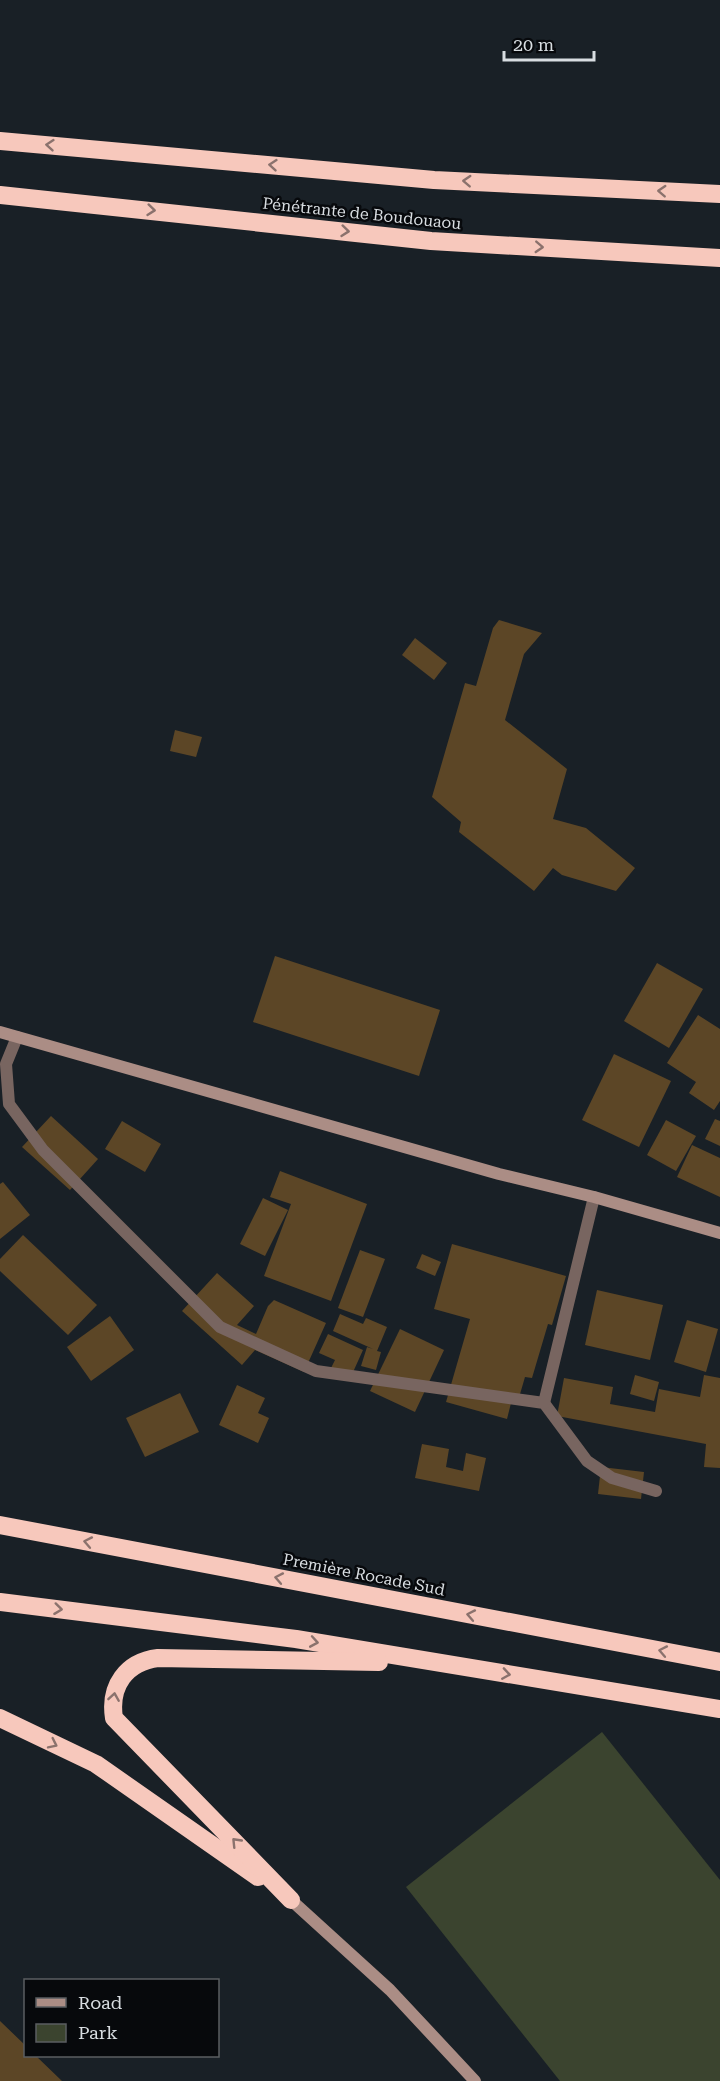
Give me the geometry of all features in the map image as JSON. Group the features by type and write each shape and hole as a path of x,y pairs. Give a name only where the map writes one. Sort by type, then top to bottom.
{"highway":[{"path":"0,141 434,180 720,194"},
{"name":"Pénétrante de Boudouaou","path":"0,195 431,241 720,258"},
{"name":"Première Rocade Sud","path":"0,1525 720,1662"},
{"path":"0,1602 296,1639 720,1709"},
{"path":"291,1900 114,1718 112,1707 116,1686 129,1669 147,1660 158,1659 436,1663"},
{"path":"0,1718 96,1764 291,1900"}],"main road":[{"path":"0,1032 499,1174 594,1197 720,1233"},
{"path":"291,1900 390,1990 475,2081"}],"street":[{"path":"17,1037 6,1064 9,1104 43,1150 220,1327 316,1371 544,1403 587,1461 612,1478 656,1491"},
{"path":"544,1403 594,1197"}],"green space":[{"path":"602,1732 720,1880 720,2081 560,2081 406,1887"}],"building":[{"path":"499,620 542,633 524,654 505,720 567,769 553,819 586,828 635,868 616,891 562,875 553,868 534,891 459,832 461,822 432,797 465,683 476,686 493,628"},
{"path":"415,638 447,663 434,680 402,655"},
{"path":"175,730 202,737 196,757 170,751"},
{"path":"275,956 440,1010 419,1076 253,1022"},
{"path":"657,963 703,989 669,1048 624,1021"},
{"path":"698,1015 720,1029 720,1101 714,1110 689,1093 696,1082 667,1063"},
{"path":"614,1054 671,1081 639,1147 582,1120"},
{"path":"51,1116 98,1159 70,1190 22,1147"},
{"path":"715,1119 720,1121 720,1146 705,1139"},
{"path":"666,1120 696,1136 676,1171 647,1155"},
{"path":"122,1121 161,1144 145,1172 105,1149"},
{"path":"692,1145 720,1158 720,1197 677,1177"},
{"path":"280,1171 367,1204 331,1301 264,1276 291,1204 270,1197"},
{"path":"3,1182 30,1215 0,1239 0,1184"},
{"path":"263,1198 288,1210 265,1256 240,1244"},
{"path":"23,1235 97,1305 68,1335 0,1271 0,1259"},
{"path":"452,1244 566,1276 552,1325 548,1324 532,1378 525,1377 518,1401 512,1399 507,1419 446,1402 470,1319 434,1309"},
{"path":"360,1250 385,1259 363,1317 338,1308"},
{"path":"422,1254 441,1262 435,1276 416,1268"},
{"path":"217,1273 254,1306 237,1325 256,1334 268,1306 274,1300 326,1323 304,1372 255,1350 242,1365 182,1311"},
{"path":"597,1290 663,1305 650,1360 585,1345"},
{"path":"340,1314 363,1324 366,1318 387,1327 377,1351 381,1352 376,1370 361,1366 367,1347 373,1349 333,1331"},
{"path":"110,1316 134,1350 91,1381 67,1347"},
{"path":"687,1320 718,1329 706,1372 674,1362"},
{"path":"400,1329 444,1350 415,1412 370,1391"},
{"path":"328,1334 363,1350 349,1381 329,1372 335,1360 319,1353"},
{"path":"635,1375 659,1382 654,1401 630,1394"},
{"path":"704,1375 720,1378 720,1468 704,1467 706,1444 557,1416 564,1378 613,1387 610,1404 655,1412 659,1389 700,1397"},
{"path":"237,1385 265,1398 258,1413 269,1418 258,1443 219,1425"},
{"path":"180,1393 199,1432 145,1457 126,1418"},
{"path":"422,1444 449,1449 446,1467 463,1471 466,1453 486,1458 479,1491 415,1478"},
{"path":"601,1467 644,1472 641,1499 598,1494"},
{"path":"0,2021 24,2044 24,2057 37,2057 62,2081 0,2081"}]}
